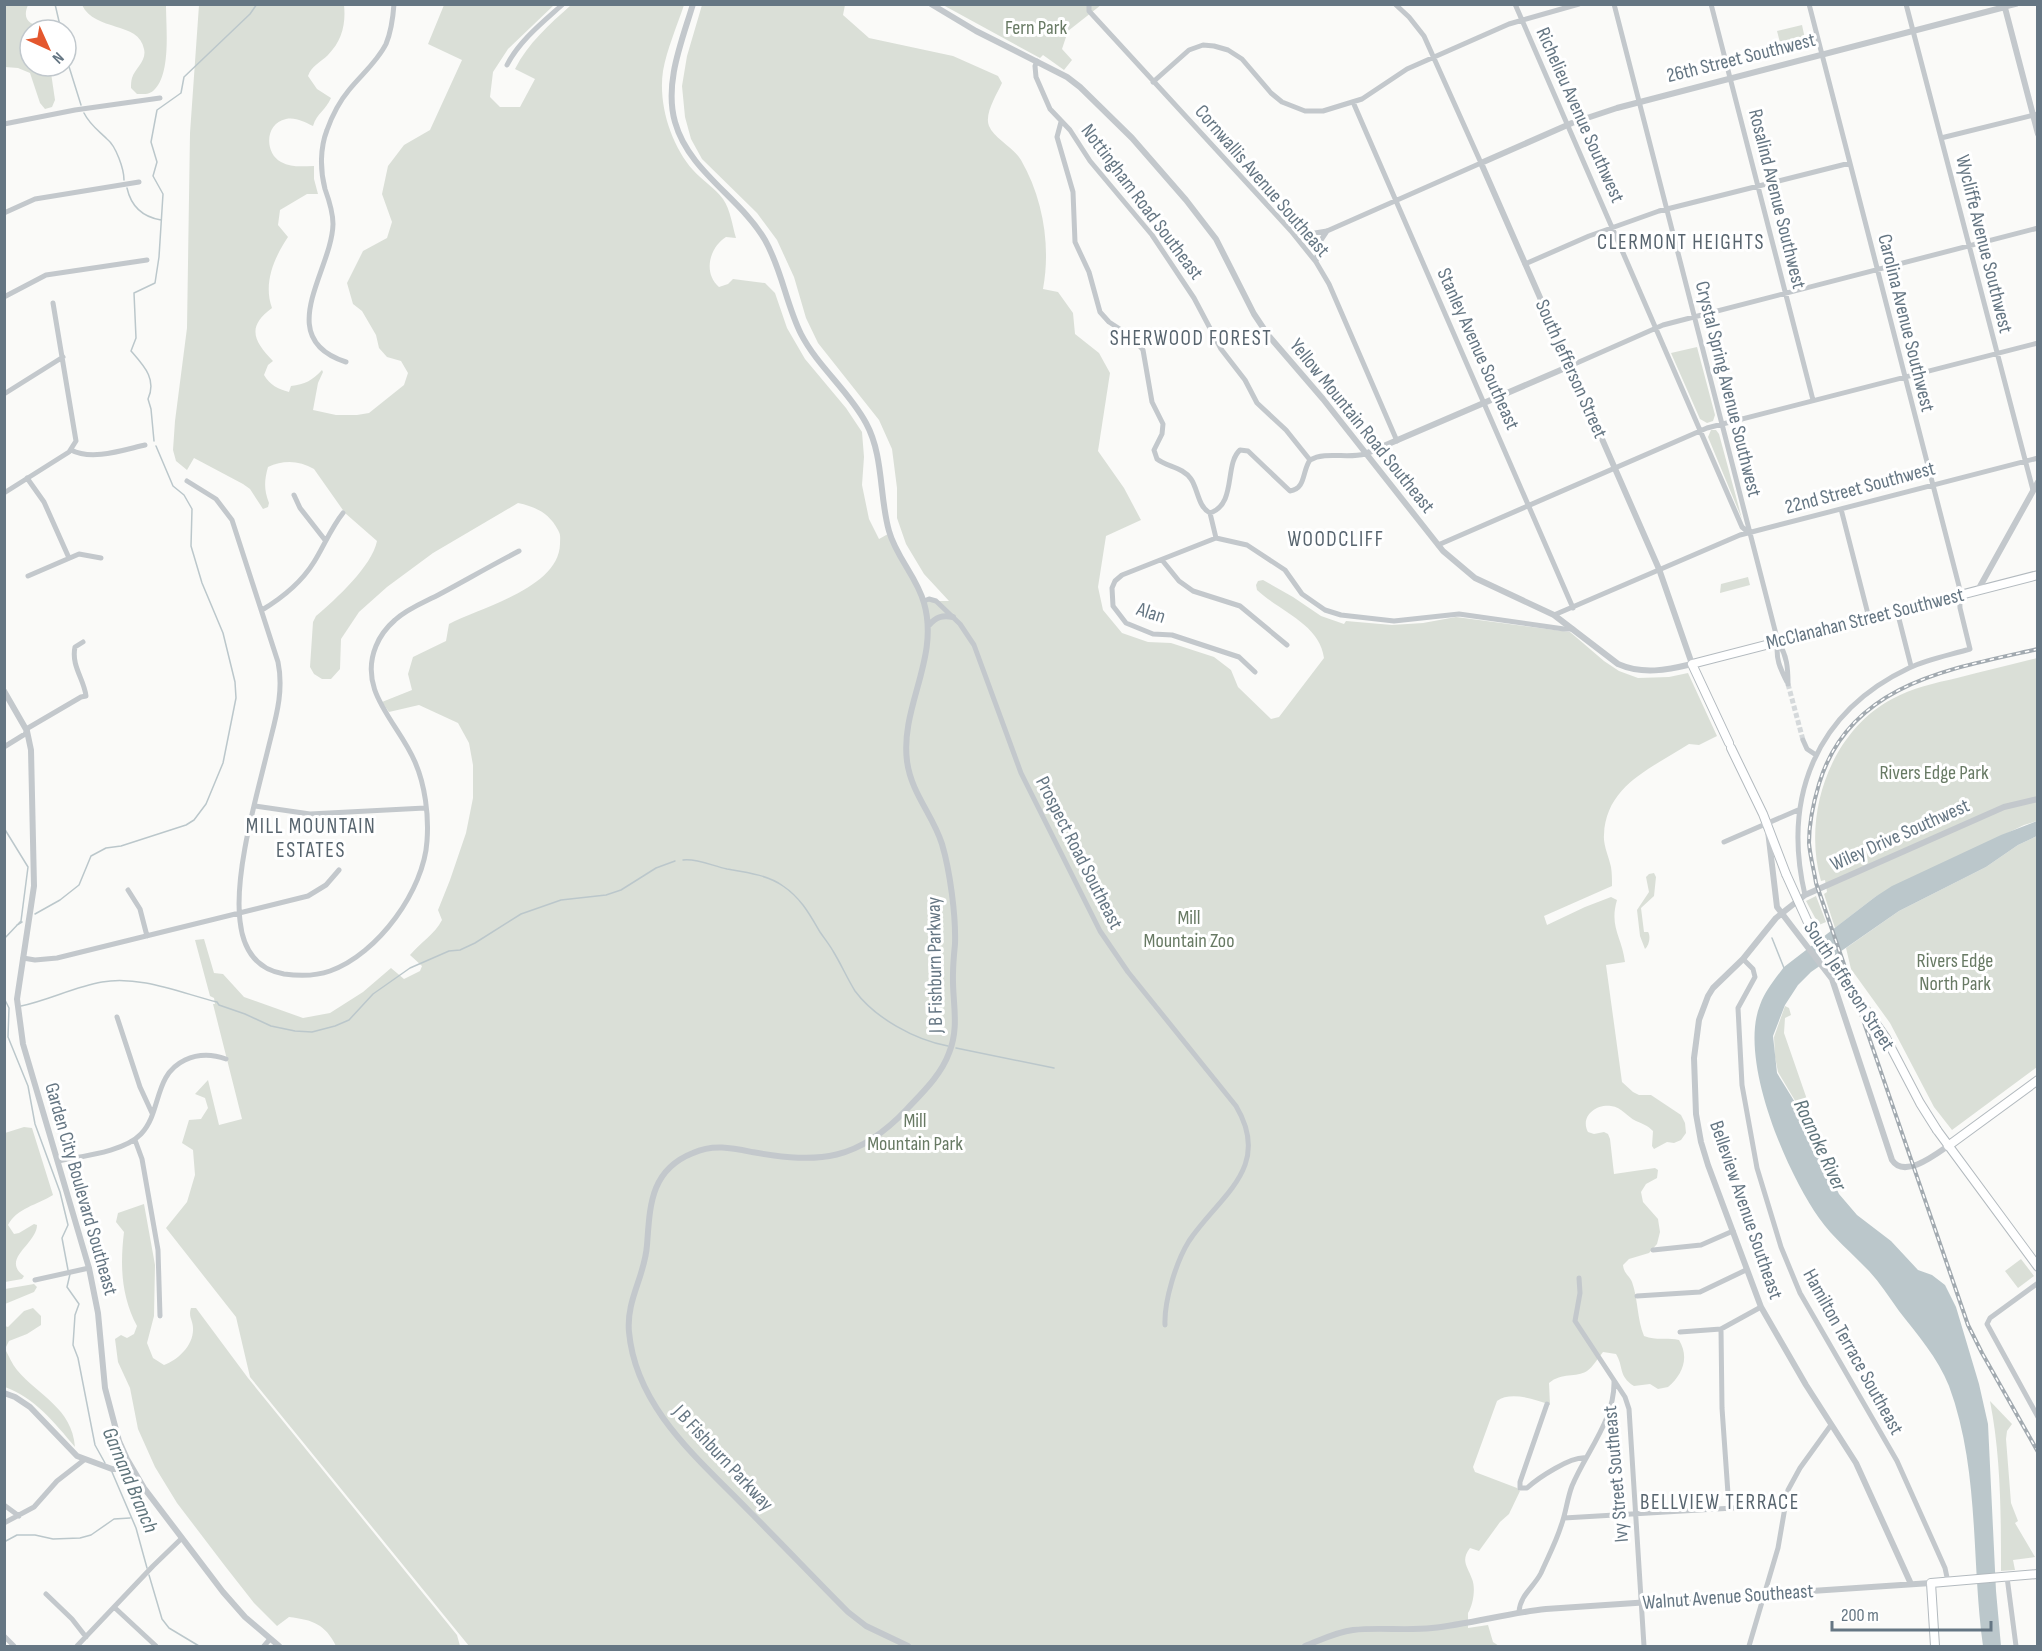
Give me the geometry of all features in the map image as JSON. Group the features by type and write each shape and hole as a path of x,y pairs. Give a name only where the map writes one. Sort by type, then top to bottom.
{"main road":[{"name":"McClanahan Street Southwest","path":"1692,664 2037,575"},
{"name":"South Jefferson Street","path":"1692,664 1767,824 1786,874 1815,938 1886,1038 1937,1130 2037,1267"},
{"path":"1948,1146 2037,1080"},
{"name":"Walnut Avenue Southeast","path":"1931,1583 2037,1574"},
{"path":"1931,1583 1935,1647"}],"street":[{"path":"346,362 324,350 314,337 309,324 309,308 333,226 322,174 323,150 327,129 339,104 375,62 386,44 392,25 394,4"},
{"path":"507,65 526,40 563,4"},
{"name":"J B Fishburn Parkway","path":"693,4 676,63 671,92 673,114 680,136 696,163 746,214 764,238 777,266 802,336 819,362 865,420 877,454 890,535 924,601 928,625 926,656 909,727 906,752 914,788 935,826 942,845 955,931 953,974 956,1024 949,1056 938,1075 890,1127 871,1141 848,1152 827,1157 799,1158 730,1148 711,1148 695,1152 678,1161 658,1182 651,1199 646,1258 632,1296 628,1317 630,1342 639,1374 651,1401 669,1427 848,1612 866,1626 908,1647"},
{"name":"Yellow Mountain Road Southeast","path":"931,4 1001,44 1067,77 1089,95 1132,138 1186,200 1224,252 1260,325 1323,399 1438,545 1458,565 1475,578 1554,615 1612,661 1628,669 1653,671 1692,664"},
{"name":"Cornwallis Avenue Southeast","path":"1089,4 1089,11 1102,26 1291,231 1316,262 1329,284 1397,441"},
{"name":"South Jefferson Street","path":"1395,4 1417,26 1434,57 1659,570 1692,664"},
{"name":"Richelieu Avenue Southwest","path":"1515,4 1742,527 1749,533"},
{"path":"1153,82 1189,50 1203,45 1214,46 1235,53 1275,97 1291,107 1314,112 1370,95 1407,69 1509,24 1579,4"},
{"name":"Crystal Spring Avenue Southwest","path":"1614,4 1720,424 1778,642"},
{"name":"Rosalind Avenue Southwest","path":"1711,4 1813,400"},
{"name":"Carolina Avenue Southwest","path":"1809,4 1959,586 1960,608 1970,649 1911,666"},
{"name":"Wycliffe Avenue Southwest","path":"1906,4 2033,490"},
{"name":"26th Street Southwest","path":"1481,163 1568,125 1639,102 2017,4"},
{"path":"2005,6 2035,114 2037,134"},
{"name":"Nottingham Road Southeast","path":"1037,61 1036,78 1045,101 1070,130 1090,161 1159,244 1194,298 1213,336 1245,380 1257,403 1286,430 1310,460"},
{"path":"4,124 75,110 160,98"},
{"name":"Stanley Avenue Southeast","path":"1353,102 1573,608"},
{"path":"1941,138 2035,114"},
{"path":"1061,122 1057,136 1073,192 1077,248 1089,272 1100,312 1108,322 1132,337 1143,350 1152,402 1163,424 1162,434 1155,446 1155,454 1160,461 1187,474 1194,484 1202,506 1210,513 1216,538"},
{"path":"1291,231 1309,234 1327,231 1481,163"},
{"path":"1525,264 1613,227 1667,209 1850,163"},
{"path":"4,213 35,199 139,182"},
{"path":"1210,513 1216,510 1223,501 1231,481 1234,458 1240,450 1248,451 1290,491 1299,488 1310,460 1323,456 1365,454 1656,328 2037,228"},
{"path":"1316,262 1319,243 1327,231"},
{"path":"4,297 46,275 147,260"},
{"path":"4,493 71,450 76,438 53,303"},
{"path":"1438,545 1701,430 2037,343"},
{"path":"4,394 63,357"},
{"path":"71,450 85,454 105,453 145,445"},
{"name":"22nd Street Southwest","path":"1554,615 1738,535 2037,458"},
{"path":"27,478 44,502 69,558"},
{"path":"187,481 216,499 227,512 235,528 278,662 281,682 279,701 242,871 239,913 245,945 252,958 263,968 286,974 309,975 331,971 360,954 401,910 422,869 427,832 420,776 416,763 374,691 371,674 373,655 380,637 401,615 519,551"},
{"path":"1978,590 2037,482"},
{"path":"294,495 300,508 325,540"},
{"path":"1841,509 1869,618"},
{"path":"262,610 286,594 300,580 315,560 343,513"},
{"path":"1287,645 1240,606 1212,599 1193,591 1175,576 1162,560 1216,538 1247,545 1285,570 1302,594 1325,610 1341,615 1394,621 1459,614 1573,629"},
{"path":"28,576 69,558 86,554 102,558"},
{"name":"Alan","path":"1162,560 1122,575 1115,581 1112,588 1113,606 1126,623 1153,634 1172,635 1239,657 1255,672"},
{"name":"Prospect Road Southeast","path":"924,601 929,599 936,602 953,617 974,645 1021,773 1100,931 1128,972 1236,1106 1245,1121 1248,1140 1244,1169 1236,1184 1197,1230 1180,1260 1168,1298 1165,1325"},
{"path":"1805,895 1797,848 1798,810 1804,782 1816,755 1840,719 1858,700 1911,666 1897,611"},
{"path":"928,625 943,616 953,617"},
{"path":"4,747 28,728 86,696 74,658 75,647 83,642"},
{"path":"1778,642 1784,651 1788,667 1788,684 1780,669 1776,653 1778,642"},
{"name":"Garden City Boulevard Southeast","path":"4,691 27,731 31,750 34,874 32,904 17,999 19,1022 23,1044 89,1268 98,1312 102,1368 108,1407 115,1431 132,1469 155,1504 223,1592 245,1617 279,1647"},
{"path":"1803,740 1807,749 1816,755"},
{"name":"Wiley Drive Southwest","path":"1782,912 1805,895 2004,807 2037,799"},
{"path":"255,806 310,814 425,808"},
{"path":"1724,842 1798,810"},
{"path":"1767,824 1776,902 1828,972 1892,1160 1901,1168 1929,1159 1948,1146"},
{"path":"23,958 44,960 308,896 326,885 339,870"},
{"path":"129,890 140,909 147,936"},
{"name":"Belleview Avenue Southeast","path":"1782,912 1743,959 1713,988 1699,1020 1694,1058 1695,1105 1701,1142 1761,1307 1856,1464 1911,1584"},
{"name":"Hamilton Terrace Southeast","path":"1743,959 1753,969 1755,977 1738,1008 1742,1085 1757,1168 1781,1247 1800,1293 1897,1461 1945,1568 1948,1582"},
{"path":"117,1017 152,1113"},
{"path":"58,1161 122,1147 135,1140 147,1127 163,1081 176,1065 198,1056 212,1055 226,1059"},
{"path":"135,1140 142,1159 158,1250 160,1316"},
{"path":"1653,1250 1701,1245 1733,1231"},
{"path":"35,1280 89,1268"},
{"path":"1637,1296 1701,1292 1746,1270"},
{"name":"Ivy Street Southeast","path":"1579,1278 1580,1293 1575,1321 1614,1379 1629,1409 1644,1647"},
{"path":"2037,1283 1990,1318 1987,1324 2037,1417"},
{"path":"1680,1332 1721,1329 1761,1307"},
{"path":"1721,1329 1722,1408 1729,1508"},
{"path":"1519,1612 1521,1601 1539,1577 1564,1518 1572,1488 1610,1411 1614,1379"},
{"path":"4,1393 30,1407 73,1453 84,1460 112,1469 132,1469"},
{"path":"2032,1408 2037,1403"},
{"path":"1547,1404 1520,1482 1520,1488 1527,1488 1544,1474 1581,1457 1586,1458"},
{"path":"1749,1647 1778,1548 1791,1483 1831,1425"},
{"path":"4,1523 34,1507 57,1481 84,1460"},
{"path":"4,1505 19,1516"},
{"path":"1564,1518 1785,1505"},
{"path":"77,1647 140,1579 182,1538"},
{"path":"2007,1577 2016,1647"},
{"name":"Walnut Avenue Southeast","path":"1305,1647 1351,1630 1429,1629 1519,1612 1931,1583"},
{"path":"46,1594 72,1619 86,1637"},
{"path":"114,1607 156,1647"},
{"path":"4,1636 14,1647"},
{"path":"264,1647 270,1639"}],"green space":[{"path":"4,5 28,5 26,18 18,18 18,68 5,67"},
{"path":"82,5 166,5 166,61 160,81 153,91 147,94 137,94 131,88 131,80 144,57 144,49 140,40 126,30 96,19"},
{"name":"Mill Mountain Park","path":"199,5 344,5 344,25 340,38 333,50 314,67 308,76 317,89 331,98 329,102 313,126 297,119 286,119 274,126 269,139 275,158 281,162 293,166 314,166 314,179 318,194 307,194 280,210 278,225 288,237 271,271 269,289 272,308 259,321 256,334 261,347 273,361 268,365 264,375 278,388 289,392 291,386 308,381 322,370 313,410 336,415 369,413 404,385 408,373 401,361 387,357 379,348 376,335 362,311 353,304 347,283 363,251 387,238 392,222 382,194 388,166 404,145 430,130 462,60 428,44 444,5 554,5 508,49 493,72 490,97 500,107 520,107 535,79 515,69 533,42 571,5 684,5 663,71 662,97 668,124 678,149 693,170 723,199 731,218 736,238 726,237 715,247 710,261 711,275 719,287 728,284 733,279 765,283 775,293 787,328 805,359 846,408 862,432 864,457 862,485 869,519 879,539 888,534 923,601 949,601 924,574 906,544 897,518 897,488 892,449 879,420 818,343 806,318 794,277 777,240 757,213 702,159 691,139 685,117 682,86 687,56 702,5 845,5 843,15 869,38 953,56 998,76 1002,83 992,104 988,121 995,135 1021,160 1035,190 1045,239 1043,289 1058,292 1073,313 1075,334 1099,353 1110,373 1098,451 1124,488 1141,520 1106,536 1098,587 1103,610 1122,633 1148,642 1171,643 1214,657 1231,670 1238,687 1271,719 1279,717 1324,658 1321,646 1307,627 1257,590 1258,581 1263,580 1321,616 1344,624 1346,621 1392,625 1423,623 1456,617 1570,632 1604,661 1619,671 1638,678 1669,677 1688,673 1717,736 1699,745 1689,744 1646,770 1622,791 1613,803 1604,835 1611,867 1612,886 1544,916 1547,925 1611,897 1617,900 1614,918 1625,962 1606,965 1622,1082 1633,1092 1639,1095 1651,1095 1681,1115 1686,1133 1681,1140 1674,1143 1667,1142 1654,1149 1652,1146 1653,1131 1618,1108 1611,1106 1600,1107 1590,1113 1586,1126 1588,1132 1608,1134 1614,1174 1655,1168 1658,1170 1657,1178 1646,1184 1641,1192 1643,1202 1658,1219 1660,1232 1657,1244 1649,1253 1629,1259 1623,1265 1634,1288 1644,1336 1679,1340 1684,1353 1683,1366 1681,1372 1668,1387 1658,1389 1650,1384 1634,1386 1623,1375 1616,1354 1603,1352 1587,1371 1559,1377 1549,1383 1550,1405 1516,1396 1497,1401 1473,1467 1475,1472 1520,1491 1509,1514 1500,1522 1479,1551 1470,1548 1465,1560 1474,1587 1473,1601 1468,1613 1468,1628 1488,1625 1493,1642 1499,1646 469,1646 250,1377 236,1317 166,1228 187,1202 195,1175 193,1150 182,1143 189,1120 201,1119 208,1108 205,1098 195,1094 208,1080 219,1125 242,1119 213,1004 215,1004 214,998 210,996 195,940 204,939 214,973 223,974 244,997 303,1018 330,1013 363,992 391,968 404,979 420,971 422,966 410,955 442,920 438,910 466,833 473,798 473,765 469,743 458,723 419,705 389,712 382,702 412,690 408,674 413,657 446,641 449,624 516,594 547,573 556,559 560,537 554,524 546,515 518,503 433,553 387,587 359,612 341,639 340,669 331,679 322,679 314,674 310,667 313,622 316,616 361,571 374,551 377,541 345,513 314,469 308,466 291,462 268,467 265,485 269,503 268,507 263,509 250,489 243,484 194,458 187,470 176,461 173,450 187,328 190,133"},
{"name":"Fern Park","path":"943,5 1101,5 1068,31 1062,49 1072,60 1064,70 1043,55 1040,58"},
{"path":"1802,25 1807,48 1783,54 1777,31"},
{"path":"32,78 52,78 55,100 52,107 45,109 40,103"},
{"path":"1697,347 1715,415 1713,421 1707,423 1700,419 1671,353"},
{"path":"1711,430 1716,430 1719,434 1742,519 1708,437"},
{"path":"1748,577 1750,585 1720,593 1721,584"},
{"name":"Rivers Edge Park","path":"2037,658 2037,821 2024,825 1875,897 1835,928 1824,894 1827,892 1825,880 1821,881 1816,856 1815,829 1826,778 1837,754 1852,732 1870,714 1892,699 1908,692"},
{"name":"Rivers Edge North Park","path":"2037,836 2037,1067 1952,1130 1934,1107 1890,1023 1851,969 1846,948 1899,911 1986,867 2018,845"},
{"path":"1654,873 1656,877 1654,896 1641,908 1644,932 1648,932 1649,936 1645,949 1640,936 1637,910 1649,892 1646,877"},
{"path":"1816,896 1826,922 1819,925 1806,901"},
{"path":"1785,1006 1789,1008 1791,1015 1785,1018 1784,1033 1811,1111 1813,1125 1827,1147 1820,1155 1797,1104 1778,1072 1774,1037"},
{"path":"24,1127 32,1128 53,1195 22,1211 8,1225 14,1234 34,1224 37,1225 32,1239 18,1257 16,1264 24,1276 22,1279 5,1282 5,1133"},
{"path":"144,1204 155,1265 154,1316 147,1343 153,1358 164,1365 175,1360 184,1351 193,1334 191,1308 196,1308 248,1378 457,1635 460,1646 336,1646 323,1628 312,1622 289,1617 277,1626 254,1603 177,1503 155,1467 138,1429 130,1388 118,1362 115,1339 121,1335 127,1338 134,1334 137,1326 128,1303 123,1280 124,1232 116,1222 118,1213"},
{"path":"2021,1259 2034,1276 2018,1288 2005,1271"},
{"path":"34,1284 37,1287 34,1292 5,1304 5,1289"},
{"path":"33,1308 41,1316 41,1325 9,1341 5,1349 5,1326 8,1327 24,1311"},
{"path":"5,1349 17,1370 61,1412 73,1434 75,1447 35,1404 5,1387"},
{"path":"1990,1401 2012,1424 2007,1431 2006,1439 2011,1503 2018,1521 2015,1523 2035,1557 2013,1560 2015,1570 2001,1571 1998,1465"}],"shaded area":[{"path":"2037,821 2037,836 2018,845 1986,867 1899,911 1811,972 1798,985 1785,1005 1773,1036 1777,1073 1796,1104 1839,1194 1857,1215 1891,1241 1918,1270 1932,1275 1945,1285 1956,1307 1979,1384 1988,1424 2001,1646 1983,1646 1966,1450 1949,1386 1933,1356 1881,1285 1830,1232 1806,1198 1780,1145 1769,1115 1755,1055 1755,1028 1762,1000 1784,967 1875,897 1892,886 2001,835"}],"waterway":[{"path":"55,4 58,18"},
{"path":"154,441 148,399 150,379 131,351 136,338 134,293 155,283 159,257 163,194 153,176 157,162 151,142 157,110 181,93 184,77 250,14 257,4"},
{"path":"73,78 81,105"},
{"path":"84,113 116,152 124,180"},
{"path":"127,188 131,200 139,210 161,220"},
{"path":"35,914 60,900 79,885 91,856 106,848 121,846 186,825 194,820 206,804 223,763 236,698 235,682 223,633 202,583 191,546 192,509 184,495 173,486 156,446"},
{"name":"Garnand Branch","path":"4,828 28,867 21,921 4,939"},
{"path":"683,860 699,861 756,874 783,886 804,907 863,1001 885,1019 909,1033 948,1046"},
{"path":"21,1006 92,984 116,980 131,981 160,986 217,1002 219,1005 271,1026 312,1032 349,1020 373,994 410,968 449,951 460,950 475,943 521,914 561,900 606,895 621,890 656,868 675,861"},
{"name":"Garnand Branch","path":"17,925 22,922"},
{"path":"1772,938 1784,968"},
{"name":"Garnand Branch","path":"4,998 9,1008 8,1037 28,1086 35,1124 60,1192 68,1225 62,1238 68,1270"},
{"path":"956,1048 1054,1068"},
{"name":"Garnand Branch","path":"70,1274 67,1287 79,1304 75,1315 73,1345 78,1358 95,1445 105,1463"},
{"name":"Garnand Branch","path":"112,1472 136,1528 147,1568"},
{"path":"4,1542 17,1535 35,1535 53,1539 80,1538 91,1535 114,1519 130,1518"},
{"name":"Garnand Branch","path":"149,1575 162,1619 169,1628 199,1646"}],"tunnel":[{"path":"1788,684 1803,740"}],"railway":[{"path":"2038,649 1970,664 1906,686 1878,703 1853,724 1833,750 1819,784 1813,806 1809,843 1816,883 1968,1325 2038,1452"}],"district":[{"name":"CLERMONT HEIGHTS","path":"1681,242"},
{"name":"SHERWOOD FOREST","path":"1191,338"},
{"name":"WOODCLIFF","path":"1336,539"},
{"name":"MILL MOUNTAIN ESTATES","path":"311,838"},
{"name":"BELLVIEW TERRACE","path":"1720,1502"}],"park label":[{"name":"Mill Mountain Zoo","path":"1189,930"}],"water label":[{"name":"Roanoke River","path":"1820,1145"}]}
